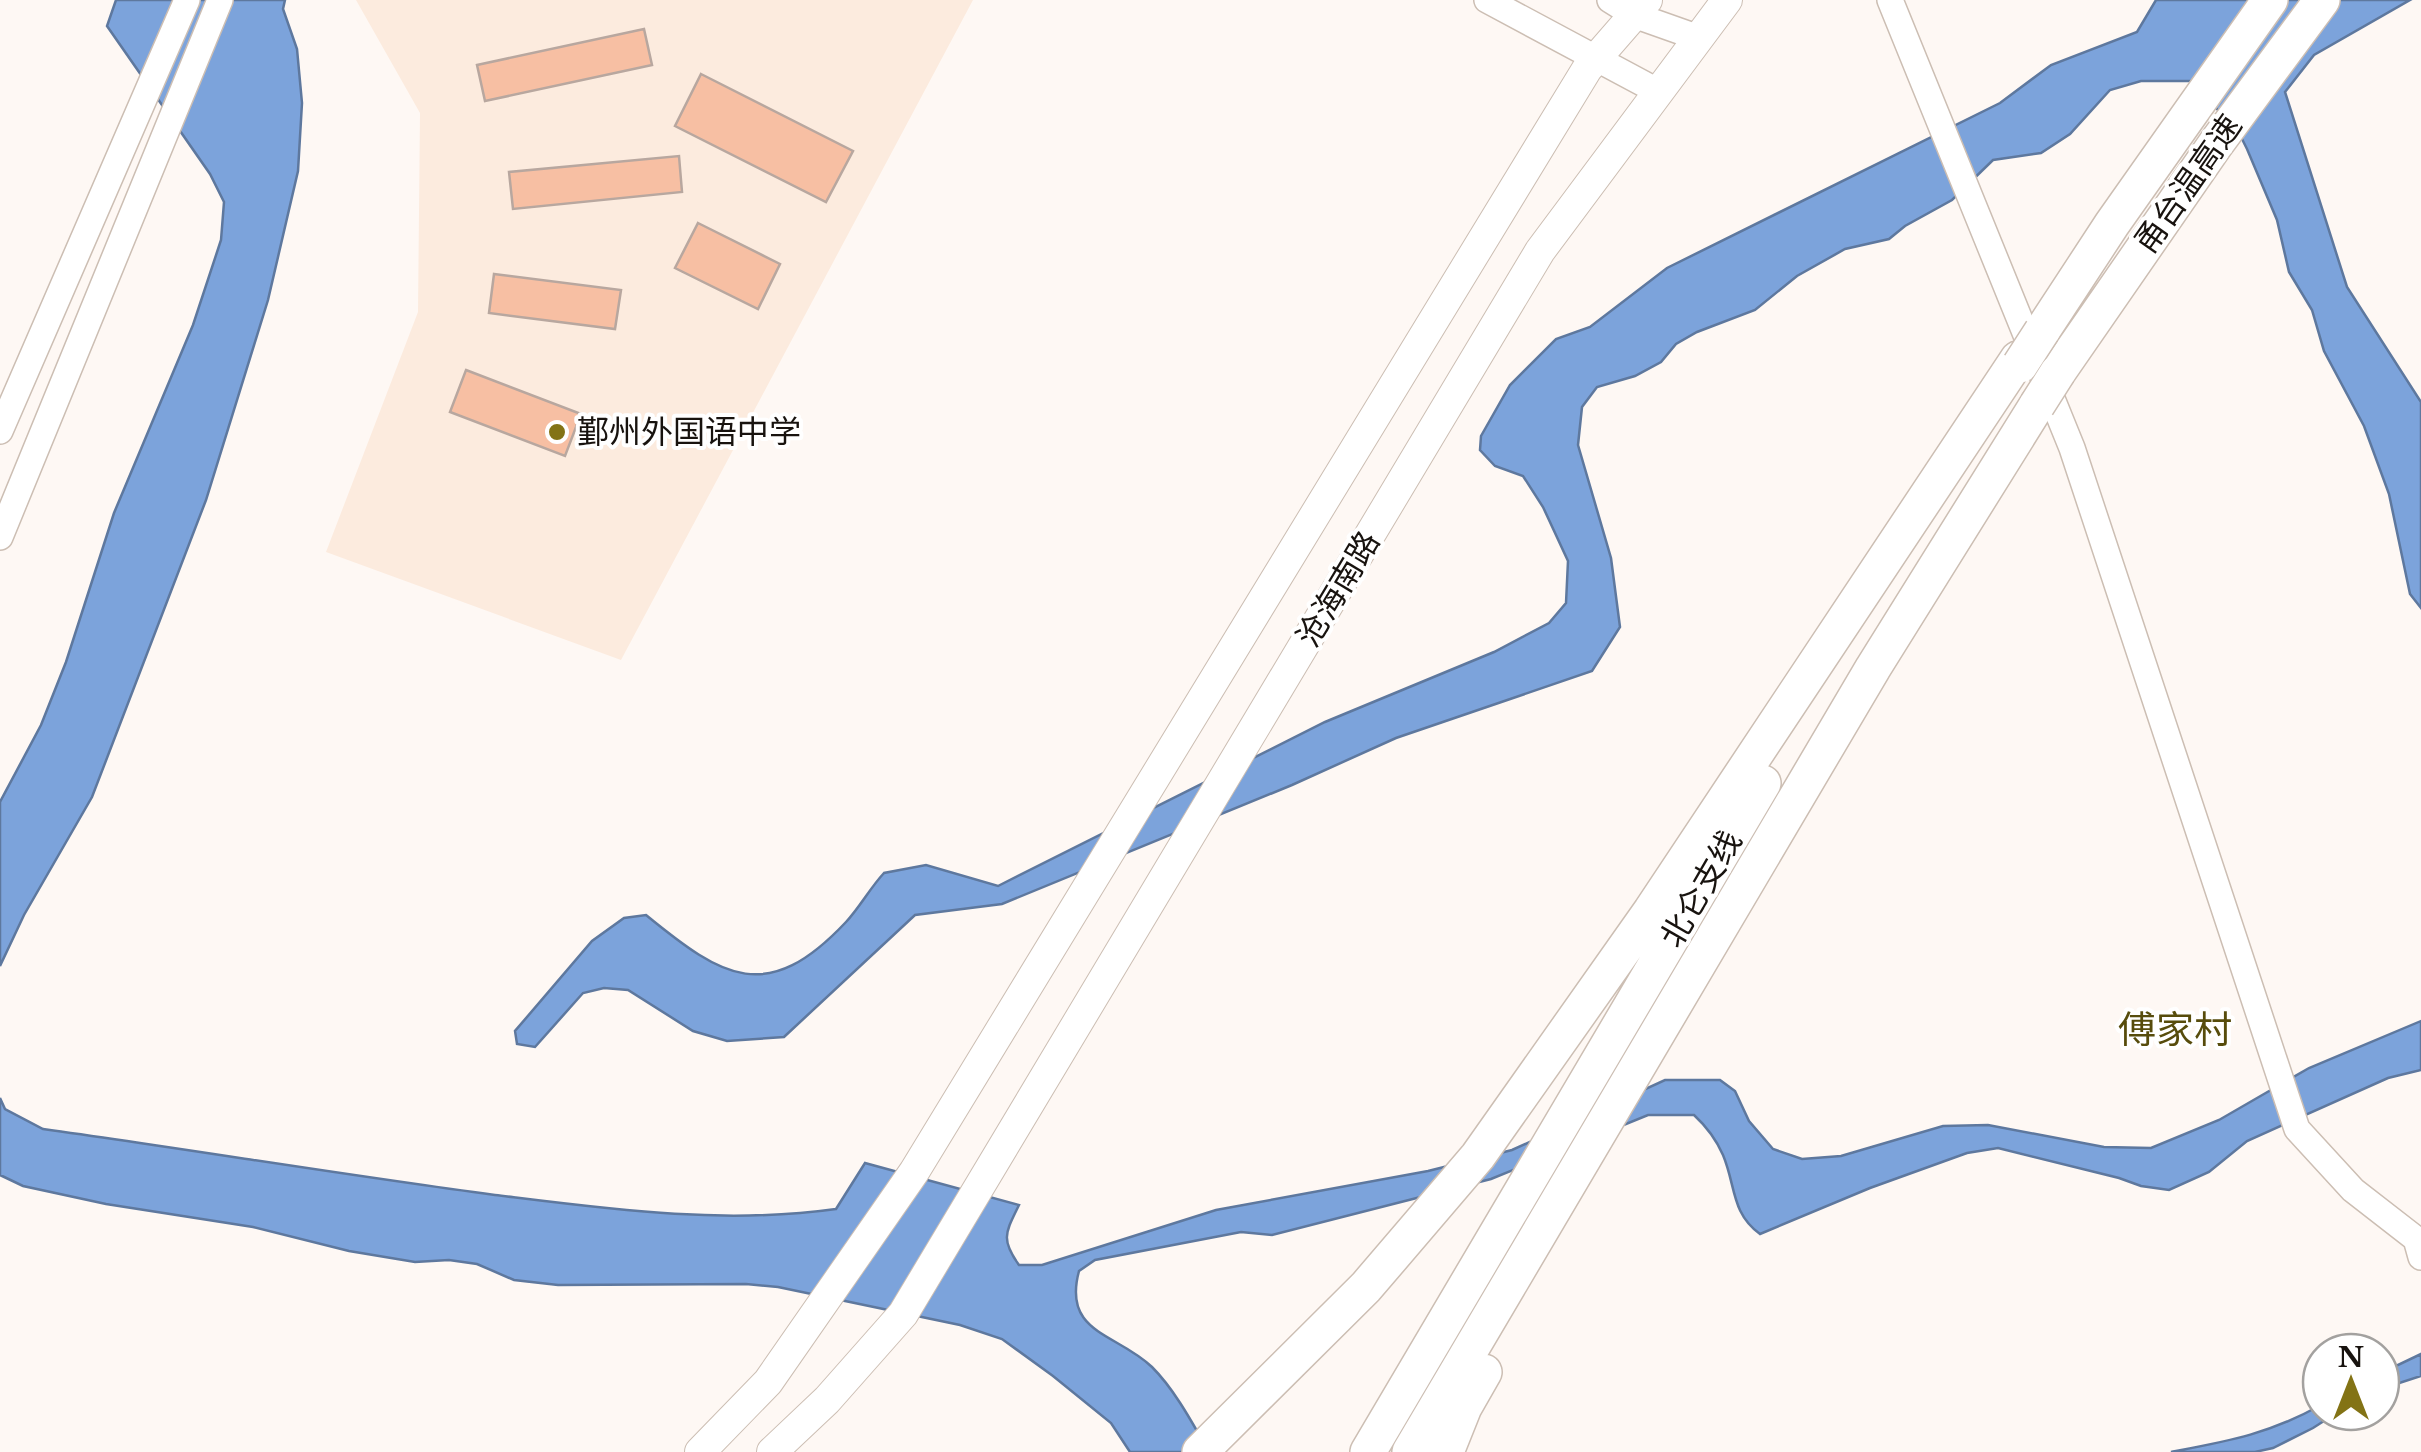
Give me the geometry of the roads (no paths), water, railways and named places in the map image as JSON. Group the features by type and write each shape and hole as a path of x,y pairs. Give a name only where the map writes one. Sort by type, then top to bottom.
{"highway":[{"name":"甬台温高速","path":"2041,329 2270,0"},
{"name":"甬台温高速","path":"2058,372 2215,145 2322,0"},
{"name":"北仑支线","path":"1368,1452 1799,722 2041,329"},
{"path":"1200,1452 1366,1288 1478,1156 1768,737 1953,452 2019,362"},
{"name":"北仑支线","path":"1410,1452 1873,668 2058,372"},
{"path":"1446,1452 1464,1407 1722,950 1873,668"}],"main road":[{"name":"沧海南路","path":"772,1452 827,1400 903,1314 1540,251 1727,0"},
{"name":"沧海南路","path":"700,1452 768,1382 914,1172 1631,5"}],"street":[{"path":"37,450 0,433 187,0"},
{"path":"0,537 8,493 37,450 220,0"},
{"path":"1487,0 1659,92"},
{"path":"1890,0 2072,448 2297,1129 2353,1190 2416,1240 2421,1257"},
{"path":"1631,5 1699,38"}],"water":[{"path":"116,0 285,0 283,9 297,49 302,103 298,171 268,300 206,500 92,797 24,915 0,966 0,802 41,725 66,662 114,513 193,325 221,240 224,202 210,174 107,26"},
{"path":"2156,0 2410,0 2314,55 2285,92 2347,287 2421,402 2421,608 2410,594 2389,494 2364,426 2324,351 2312,310 2289,272 2277,220 2238,131 2190,81 2141,81 2110,90 2070,134 2041,153 1993,160 1952,200 1889,239 1845,249 1797,276 1755,310 1697,332 1676,344 1661,362 1635,376 1597,387 1582,407 1578,445 1611,558 1620,627 1592,671 1396,738 1002,904 915,915 784,1037 727,1041 693,1031 628,990 604,988 583,993 535,1047 517,1044 515,1031 592,941 624,918 646,915 722,967 745,974 768,973 792,965 818,948 846,922 884,873 926,865 998,886 1325,722 1494,652 1549,623 1566,603 1568,561 1543,507 1523,476 1495,466 1480,450 1481,436 1510,385 1556,339 1590,327 1667,268 2000,103 2051,65 2137,32"},
{"path":"2421,1021 2421,1070 2388,1078 2247,1141 2209,1172 2169,1190 1998,1148 1967,1153 1870,1188 1760,1234 1739,1208 1723,1155 1703,1124 1694,1115 1648,1115 1491,1179 1272,1235 1241,1232 1095,1260 1079,1271 1076,1292 1085,1320 1152,1367 1176,1397 1209,1452 1130,1452 1111,1423 1053,1376 1002,1339 960,1325 778,1287 558,1285 514,1280 477,1264 449,1260 415,1262 349,1251 253,1227 106,1204 23,1186 0,1175 0,1098 5,1109 43,1129 495,1195 665,1213 751,1216 836,1209 865,1163 1019,1205 1008,1229 1009,1248 1019,1265 1042,1265 1216,1210 1428,1171 1512,1150 1665,1080 1720,1080 1735,1091 1749,1121 1773,1149 1802,1159 1841,1156 1943,1126 1988,1125 2104,1147 2151,1148 2219,1120 2309,1068"},
{"path":"2421,1354 2421,1376 2401,1382 2401,1364"},
{"path":"2301,1415 2301,1432 2305,1432 2255,1452 2171,1452 2230,1440"}],"place":[{"name":"鄞州外国语中学","path":"557,432"}],"district":[{"name":"傅家村","path":"2175,1029"}]}
